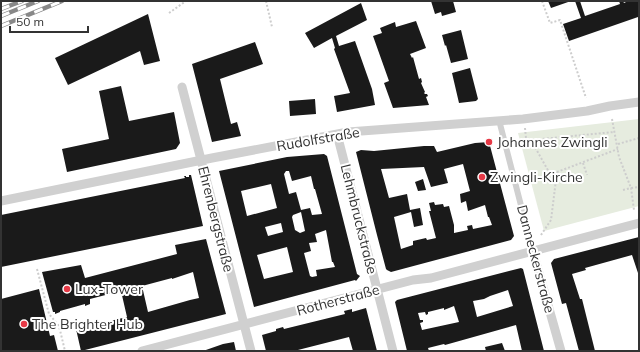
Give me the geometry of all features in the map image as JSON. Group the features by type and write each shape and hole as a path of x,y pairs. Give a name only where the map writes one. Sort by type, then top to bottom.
{"street":[{"name":"Ehrenbergstraße","path":"182,87 251,351"},
{"name":"Rudolfstraße","path":"1,201 201,160 355,131 523,119 587,111 639,102"},
{"name":"Danneckerstraße","path":"499,120 533,252 561,351"},
{"name":"Lehmbruckstraße","path":"336,134 393,351"},
{"name":"Rotherstraße","path":"142,351 413,280 431,278 639,224"}],"path":[{"path":"169,13 186,1"},
{"path":"266,1 272,27"},
{"path":"542,1 550,23 560,20 586,98"},
{"path":"612,119 618,144 619,158 631,188 634,210"},
{"path":"525,128 526,138 531,140 614,132"},
{"path":"618,144 639,138"},
{"path":"531,140 549,172 557,172 583,163 618,148"},
{"path":"583,163 587,175"},
{"path":"541,235 552,220 557,172"},
{"path":"623,190 639,187"},
{"path":"37,269 49,314 59,326 65,351"}],"shaded area":[{"path":"639,119 639,206 544,231 518,133"}],"building":[{"path":"431,1 453,1 456,12 442,16 441,12 435,14"},
{"path":"548,1 571,1 551,8"},
{"path":"575,1 580,1 585,16 620,4 619,1 623,1 624,3 628,1 639,1 639,20 638,17 569,41 563,24 581,18"},
{"path":"361,3 367,20 336,36 339,46 355,41 372,89 375,105 337,112 334,96 350,93 334,49 332,38 314,48 305,33"},
{"path":"148,14 160,61 144,65 140,51 68,85 55,58"},
{"path":"416,21 426,48 410,54 412,58 413,57 419,79 421,78 424,93 428,96 426,97 429,105 393,108 384,83 389,81 373,36 382,33 380,28 395,22 396,27"},
{"path":"461,30 468,59 451,63 442,35"},
{"path":"255,42 263,64 220,79 231,124 237,122 241,136 212,142 192,64"},
{"path":"470,68 478,99 476,101 459,103 452,73"},
{"path":"121,86 129,121 174,112 180,143 176,149 67,172 62,149 109,139 99,91"},
{"path":"315,99 316,114 290,116 289,101"},
{"path":"489,142 514,236 511,240 391,272 387,270 356,152 361,150 374,151 434,146 437,152 475,143","holes":["463,164 470,191 460,194 461,203 466,201 468,211 485,205 492,225 473,229 472,225 467,226 468,230 454,233 454,225 449,206 444,207 443,204 435,205 434,202 429,203 431,211 429,211 436,238 427,240 426,238 413,241 413,245 401,249 394,217 411,212 414,227 423,225 420,208 410,210 407,194 389,198 381,169 424,167 431,187 448,183 444,169"]},
{"path":"324,154 327,156 357,274 360,276 356,281 355,280 254,307 219,171 287,157","holes":["286,171 289,171 292,181 311,176 322,214 312,215 310,208 301,210 296,192 289,194 284,174","271,184 277,208 247,216 241,191","301,212 305,231 300,233 295,230 292,217 293,215","281,223 283,232 268,236 265,227","326,230 332,262 335,267 316,270 317,276 312,277 310,276 304,253 311,251 309,243 317,242 315,234","287,247 293,272 264,279 257,255"]},
{"path":"189,175 191,175 203,226 1,267 1,215 185,178 184,176 189,177"},
{"path":"423,179 426,190 418,191 415,182"},
{"path":"639,237 639,276 632,255 585,268 586,270 572,274 580,299 582,299 595,351 579,351 566,303 562,304 551,263 554,259"},
{"path":"206,239 226,314 81,351 76,329 127,317 121,291 90,299 90,304 60,311 55,314 55,312 53,312 42,272 81,265 85,278 177,254 175,245","holes":["193,272 199,298 148,312 142,286"]},
{"path":"521,268 523,269 544,351 522,351 516,325 445,345 428,348 429,351 407,351 395,302 397,300","holes":["508,290 513,306 477,317 473,301 484,299","454,306 459,322 422,330 420,323 423,322 423,320 420,320 418,313 425,312 426,315 428,312 444,308 444,310"]},
{"name":"The Brighter Hub","path":"39,289 50,336 54,335 58,351 1,351 1,299"},
{"path":"366,308 377,351 353,351 349,337 294,351 266,351 262,335 276,331 276,329 283,327 284,329 345,314 344,311 352,309 352,312"},
{"path":"234,342 236,351 203,351 223,344"},
{"path":"502,343 505,351 486,351 485,347"}],"railway":[{"path":"1,9 22,1"},
{"path":"1,16 38,1"},
{"path":"1,26 62,1"}],"place":[{"name":"Johannes Zwingli","path":"489,142"},
{"name":"Zwingli-Kirche","path":"482,177"},
{"name":"Lux-Tower","path":"67,289"},
{"name":"The Brighter Hub","path":"24,324"}]}
